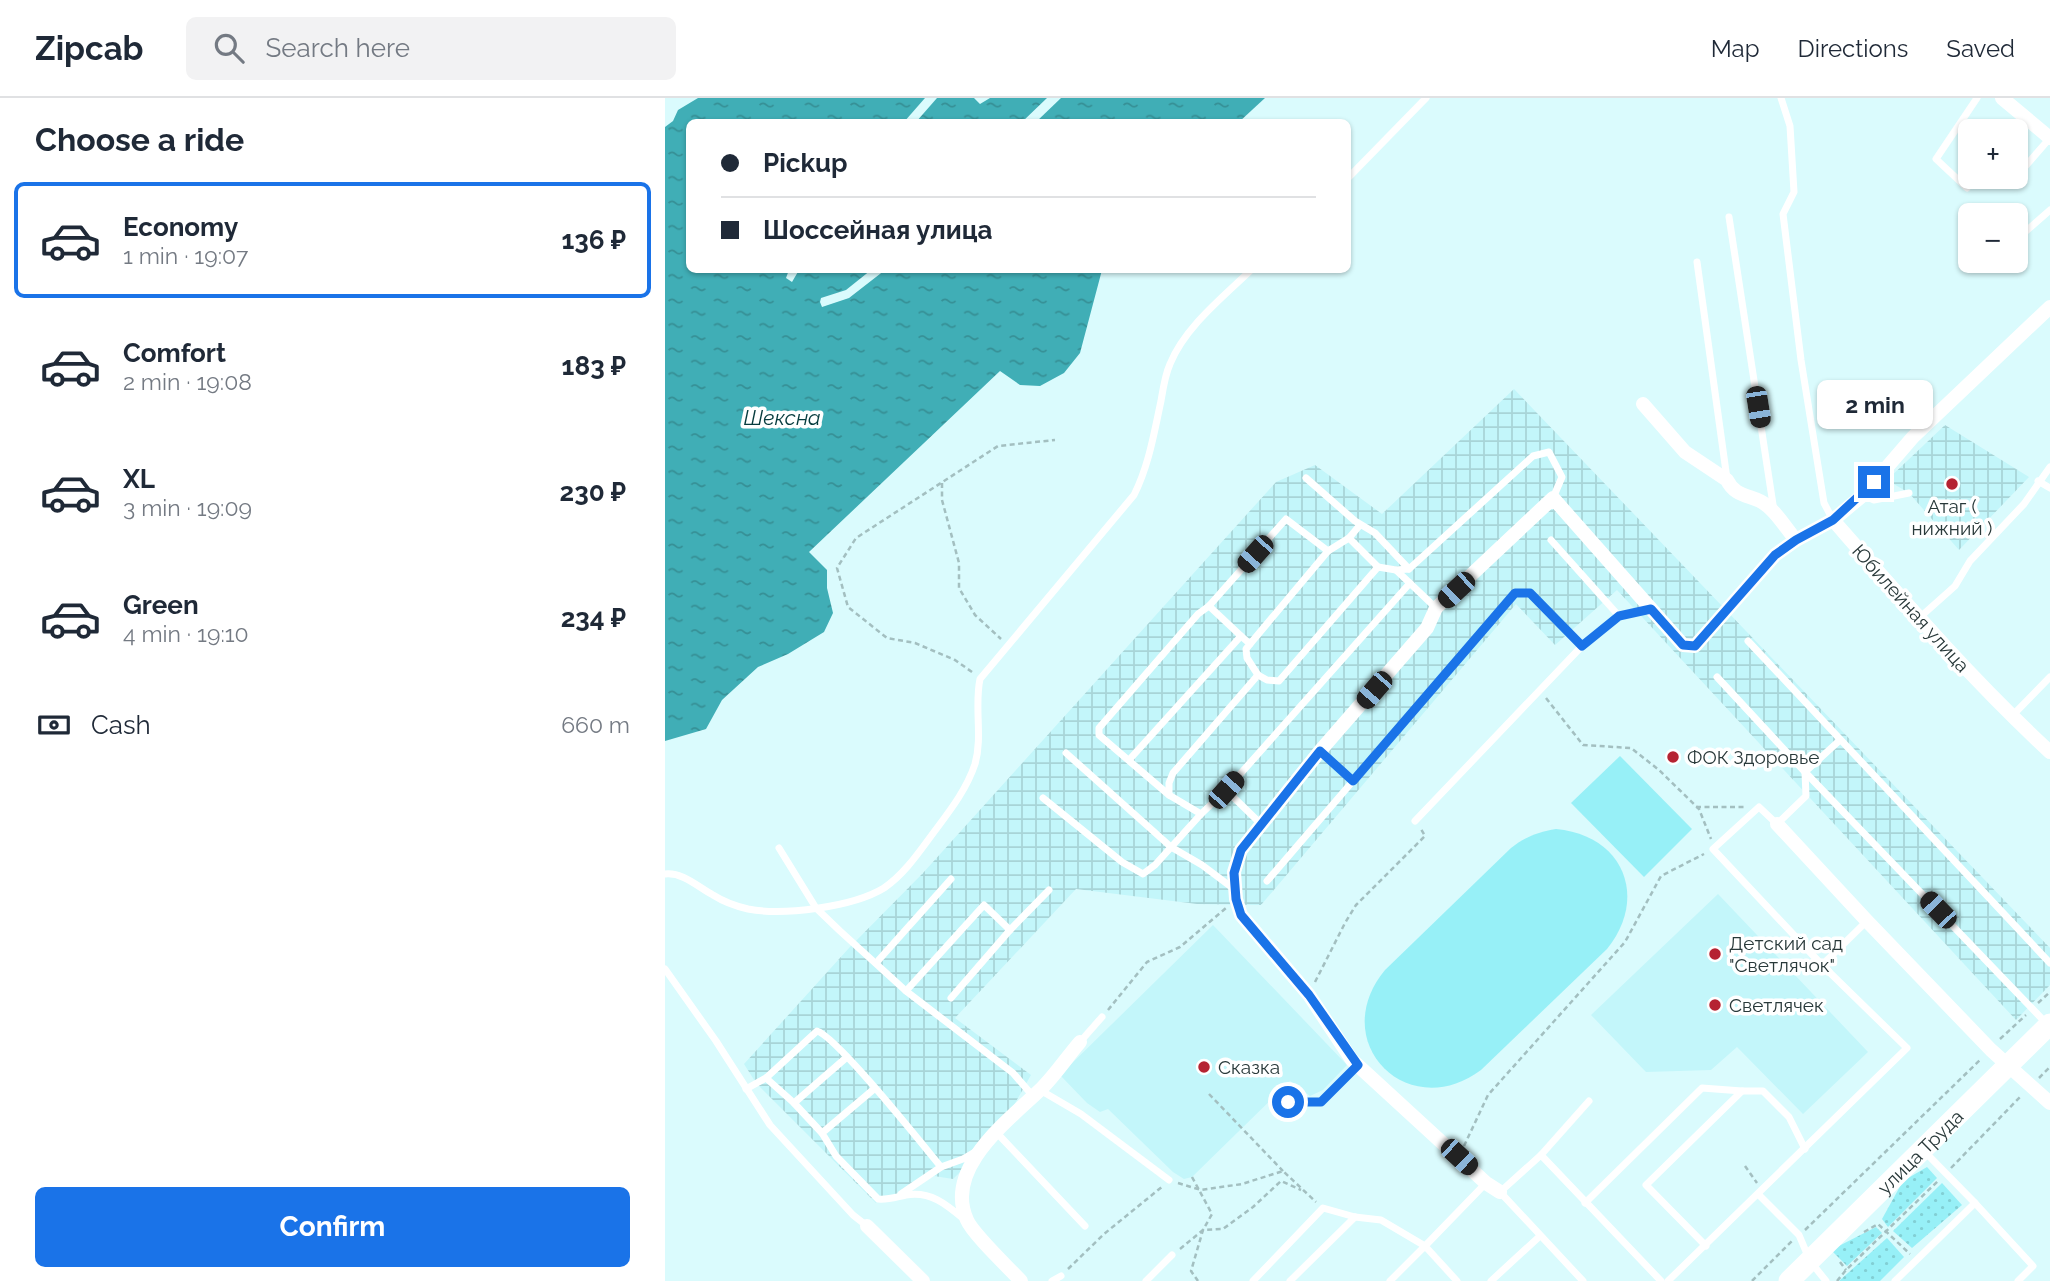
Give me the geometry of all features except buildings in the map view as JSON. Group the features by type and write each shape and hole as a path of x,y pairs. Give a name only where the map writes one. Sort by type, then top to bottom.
{"street":[{"path":"2002,98 2050,138"},
{"path":"1500,1192 1486,1183 1358,1065 1309,995 1241,915 1234,873 1241,850 1320,751 1427,628 1436,608 1553,498 1683,645 1695,646 1775,555 1833,520 1863,495 1900,450 2050,307"},
{"path":"1643,404 1685,452 1727,480 1737,493 1761,502 1796,540"},
{"name":"Юбилейная улица","path":"1833,520 1918,619 2011,717 2050,752"},
{"path":"1777,824 1991,1050 2050,1103"},
{"name":"улица Труда","path":"1789,1281 2049,1025"},
{"path":"1020,1281 968,1223 961,1198 965,1175 983,1147 1036,1093 1080,1042"},
{"path":"867,1226 923,1281"}],"lane":[{"path":"1351,175 1426,98"},
{"path":"1781,98 1790,126 1794,192 1783,214 1799,347 1824,503 1833,520"},
{"path":"1963,119 1977,98"},
{"path":"1958,126 1936,159 1958,180"},
{"path":"2028,163 2050,138"},
{"path":"2028,229 2050,210"},
{"path":"1729,217 1775,515"},
{"path":"1697,262 1727,480"},
{"path":"665,874 672,873 687,878 730,904 750,909 816,908 861,898 884,887 916,857 968,783 979,741 980,679 1134,495 1150,453 1170,364 1180,346 1204,316 1248,273"},
{"path":"1349,538 1378,567 1409,569 1533,456 1549,452 1562,477 1553,498"},
{"path":"1918,619 1955,586 1971,561 2024,504 2050,467"},
{"path":"1306,478 1360,524 1375,533 1409,569"},
{"path":"2038,481 2050,488"},
{"path":"1863,495 1874,500 1909,493"},
{"path":"1201,814 1169,795 1098,735 1099,728 1198,614 1209,606 1286,519 1328,551"},
{"path":"1360,524 1349,538 1328,551 1246,649 1247,658 1258,675 1267,680 1279,681 1378,567"},
{"path":"1551,540 1619,616"},
{"path":"1397,570 1436,608"},
{"path":"1043,798 1122,862 1143,874 1155,865 1226,790 1410,583"},
{"path":"1267,881 1515,593 1530,593 1582,646"},
{"path":"1209,606 1250,644"},
{"path":"1415,821 1582,646 1619,616 1651,609"},
{"path":"1129,761 1241,636"},
{"path":"1748,641 2050,963"},
{"path":"1169,795 1169,783 1174,773 1258,675"},
{"path":"1717,677 2049,1025"},
{"path":"2011,717 2050,677"},
{"path":"1668,1281 1907,1048 1822,965 1713,849 1759,807 1777,824 1806,796 1805,772 1840,740"},
{"path":"1320,751 1353,781"},
{"path":"1066,753 1171,847 1202,865 1236,894"},
{"path":"1226,790 1262,825"},
{"path":"779,848 816,908 906,991 1036,1093 1081,1114 1169,1180"},
{"path":"876,963 951,879"},
{"path":"951,998 1049,890"},
{"path":"906,991 984,905 1010,930"},
{"path":"1822,965 1867,921"},
{"path":"665,970 716,1041 770,1125 853,1215 867,1226"},
{"path":"1080,1042 1102,1017"},
{"path":"745,1089 765,1078 817,1031 823,1033 941,1167"},
{"path":"795,1103 846,1057"},
{"path":"1283,1098 1288,1102 1321,1102 1358,1065"},
{"path":"765,1078 795,1103 822,1133 836,1156 878,1199 919,1193 931,1195 968,1223"},
{"path":"1585,1203 1702,1088 1763,1091 1789,1117 1805,1149"},
{"path":"822,1133 874,1089"},
{"path":"1706,1246 1646,1185 1742,1091"},
{"path":"1583,1281 1500,1192 1541,1155 1589,1101"},
{"path":"996,1132 1085,1226"},
{"path":"897,1196 941,1167 963,1159 983,1147"},
{"path":"1923,1150 2033,1266 2018,1281"},
{"path":"1541,1155 1661,1281"},
{"path":"1390,1281 1486,1183"},
{"path":"1761,1193 1800,1235 1810,1261 1825,1281"},
{"path":"1895,1281 1975,1203"},
{"path":"1253,1281 1323,1208 1355,1217 1381,1220 1425,1246 1457,1281"},
{"path":"1290,1281 1355,1217"},
{"path":"1491,1281 1540,1236"},
{"path":"1146,1281 1173,1255"},
{"path":"1052,1281 1061,1276"}],"path":[{"path":"980,679 955,660 915,643 887,638 848,607 837,568 856,538 998,446 1055,440"},
{"path":"942,482 942,500 959,563 959,588 975,615 1007,645"},
{"path":"1459,1157 1488,1095 1625,942 1661,876 1713,849 1696,807 1659,770 1631,748 1583,745 1539,691"},
{"path":"1696,807 1759,807"},
{"path":"1309,995 1356,905 1425,836 1415,821"},
{"path":"1102,1017 1147,962 1180,947 1236,894"},
{"path":"1752,1281 2050,992"},
{"path":"1209,1094 1283,1171 1323,1208"},
{"path":"1745,1166 1761,1193"},
{"path":"1061,1276 1104,1234 1169,1180 1201,1190 1241,1184 1283,1171"},
{"path":"1192,1177 1212,1214 1203,1230 1191,1271 1198,1281"},
{"path":"1173,1255 1203,1230 1223,1229 1281,1181 1303,1191"},
{"path":"1887,1232 1916,1260"},
{"path":"1837,1281 1846,1270 1840,1262"}],"shaded area":[{"path":"1514,389 2050,948 2050,985 2016,1020 1617,590 1555,645 1516,604 1261,905 1197,904 1076,889 955,1018 1031,1075 996,1137 953,1179 934,1176 897,1196 878,1199 876,1203 756,1083 744,1064 849,948 923,873 1276,482 1315,465 1382,514"},
{"path":"1945,425 2029,477 1959,550 1909,493 1887,480"},
{"path":"1620,756 1692,829 1644,877 1571,803"},
{"path":"1556,829 1579,834 1598,843 1613,856 1622,872 1627,890 1626,909 1620,929 1607,949 1481,1070 1453,1084 1426,1088 1403,1081 1383,1067 1370,1047 1365,1023 1369,997 1385,970 1511,848 1532,836"},
{"name":"Детский сад \"Светлячок\"","path":"1718,894 1868,1052 1803,1114 1737,1047 1711,1070 1646,1072 1591,1015"},
{"path":"1213,925 1347,1065 1323,1090 1310,1096 1290,1081 1192,1177 1184,1179 1173,1172 1108,1109 1100,1112 1087,1103 1060,1075"},
{"path":"1927,1167 1937,1178 1888,1227 1882,1219 1903,1181"},
{"path":"1942,1183 1962,1205 1912,1248 1893,1231"},
{"path":"1876,1227 1882,1233 1847,1266 1831,1250"},
{"path":"1887,1238 1904,1257 1880,1281 1839,1281"}],"water":[{"name":"Шексна","path":"698,98 925,98 907,119 686,119 686,273 788,273 786,278 792,282 797,273 867,273 846,290 821,298 822,307 849,298 881,273 1101,273 1080,353 1064,373 1040,386 1020,385 1000,371 809,552 827,570 827,588 833,613 824,632 788,654 758,667 722,700 706,729 665,741 665,127 673,121 678,110"},
{"path":"937,98 974,98 980,104 990,98 1047,98 1025,119 919,119"},
{"path":"1061,98 1265,98 1242,119 1039,119"}],"place":[{"name":"Атаг ( нижний )","path":"1952,484"},
{"name":"ФОК Здоровье","path":"1673,757"},
{"name":"Детский сад \"Светлячок\"","path":"1715,954"},
{"name":"Светлячек","path":"1715,1005"},
{"name":"Сказка","path":"1204,1067"}],"route":[{"path":"1288,1102 1321,1102 1358,1065 1309,995 1241,915 1236,899 1234,873 1241,850 1320,751 1353,781 1469,643 1515,593 1530,593 1582,646 1619,616 1651,609 1683,645 1695,646 1775,555 1833,520 1874,482"}]}
